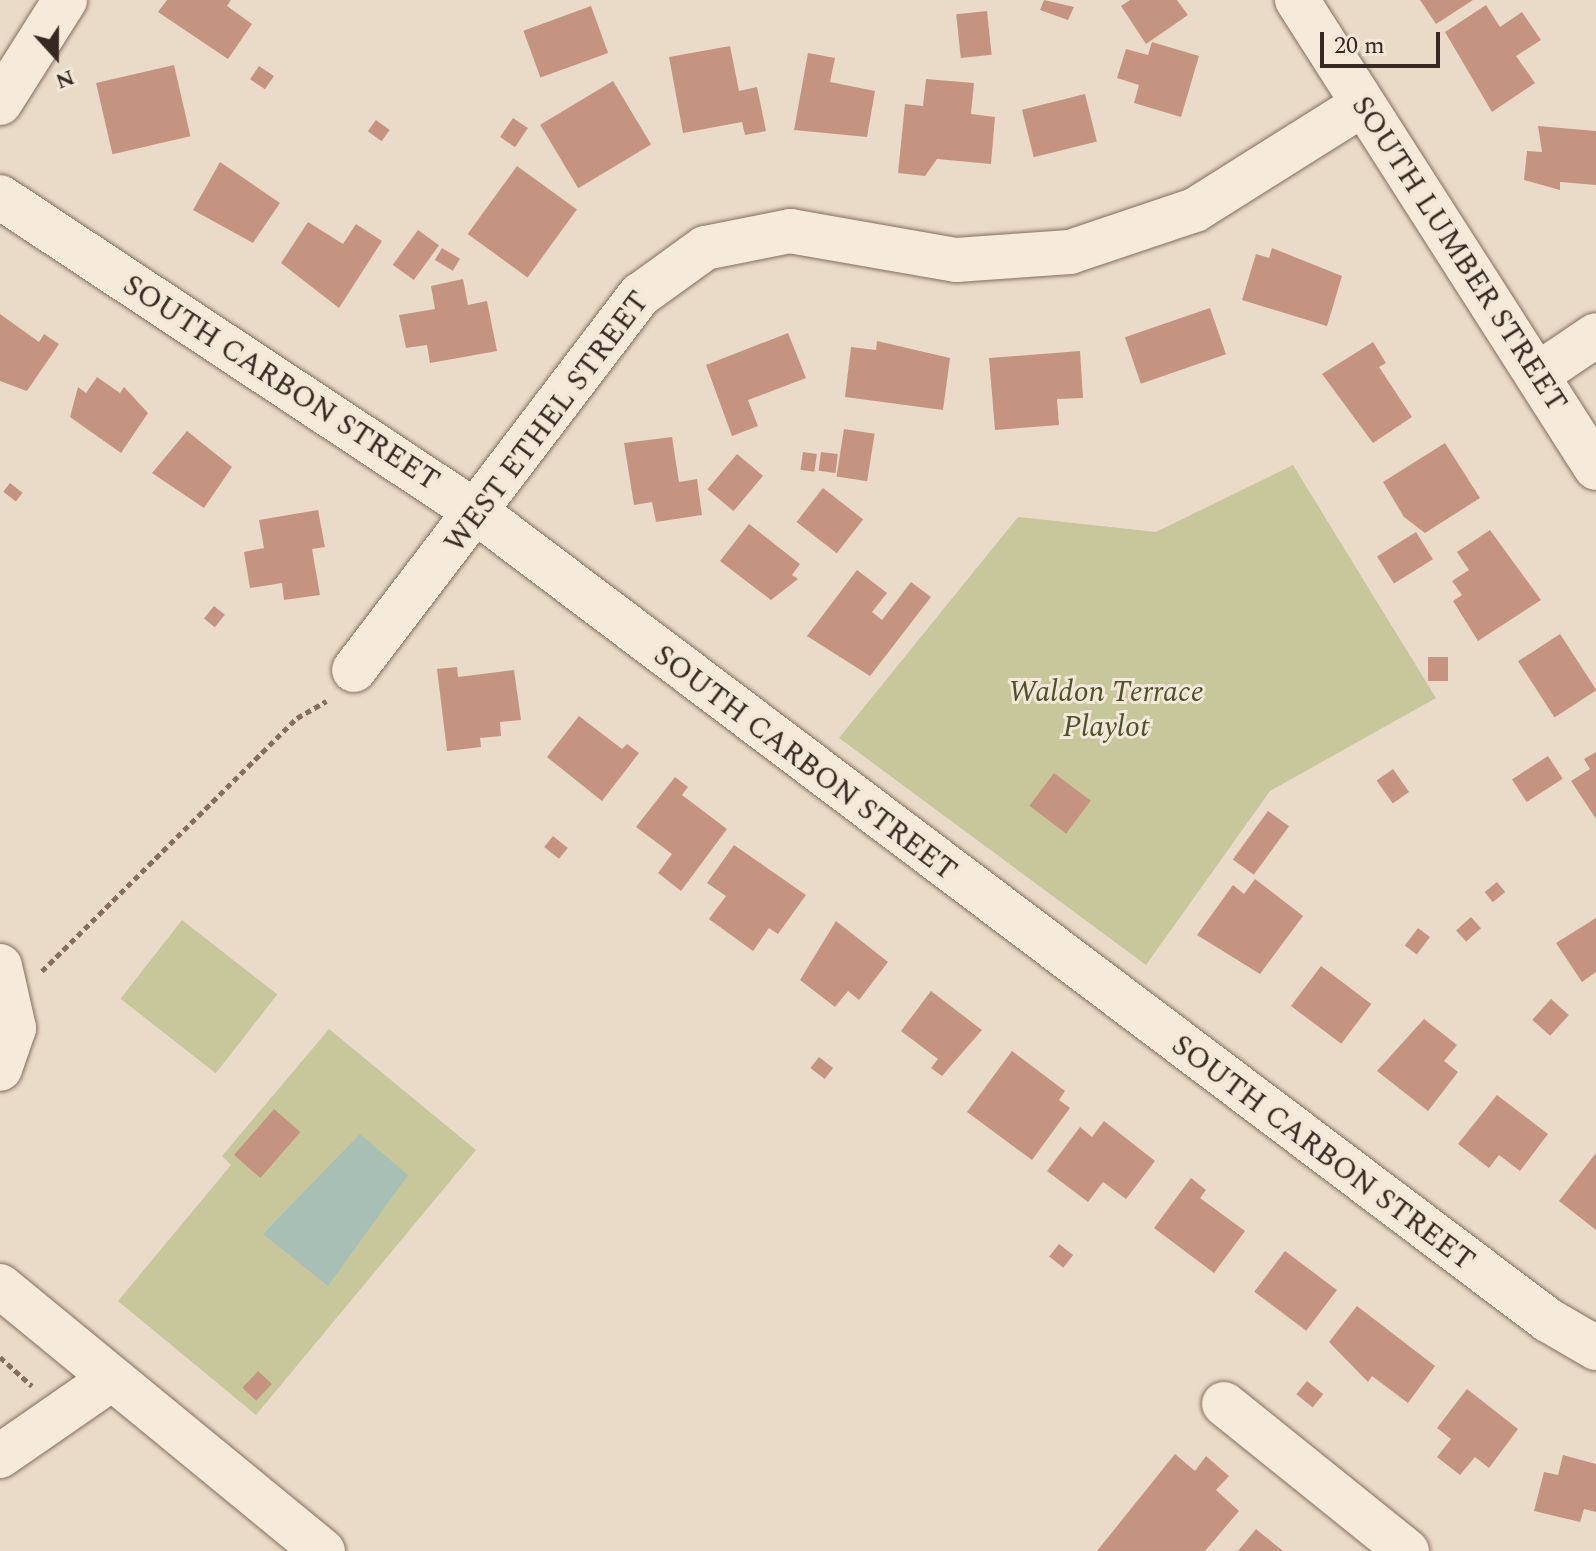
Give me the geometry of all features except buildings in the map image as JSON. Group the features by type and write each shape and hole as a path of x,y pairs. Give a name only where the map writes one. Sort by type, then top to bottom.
{"street":[{"path":"0,103 65,0"},
{"name":"SOUTH LUMBER STREET","path":"1297,0 1596,468"},
{"name":"WEST ETHEL STREET","path":"354,670 479,514 640,295 705,248 790,231 956,260 1070,252 1195,210 1362,105"},
{"name":"SOUTH CARBON STREET","path":"0,197 479,514 1107,991 1548,1320 1596,1348"},
{"path":"1537,375 1596,335"},
{"path":"0,1069 14,1028 6,982"},
{"path":"0,1286 323,1551"},
{"path":"0,1456 111,1379"},
{"path":"1224,1404 1407,1551"}],"path":[{"path":"6,982 109,911 297,718 348,689 354,670"}],"green space":[{"name":"Waldon Terrace Playlot","path":"1293,465 1436,698 1270,791 1146,965 839,738 1018,517 1156,532"},
{"path":"182,920 277,994 216,1073 120,999"},
{"path":"329,1029 476,1150 256,1415 118,1301 231,1165 222,1156"}],"shaded area":[{"path":"360,1134 408,1175 328,1286 263,1234"}]}
